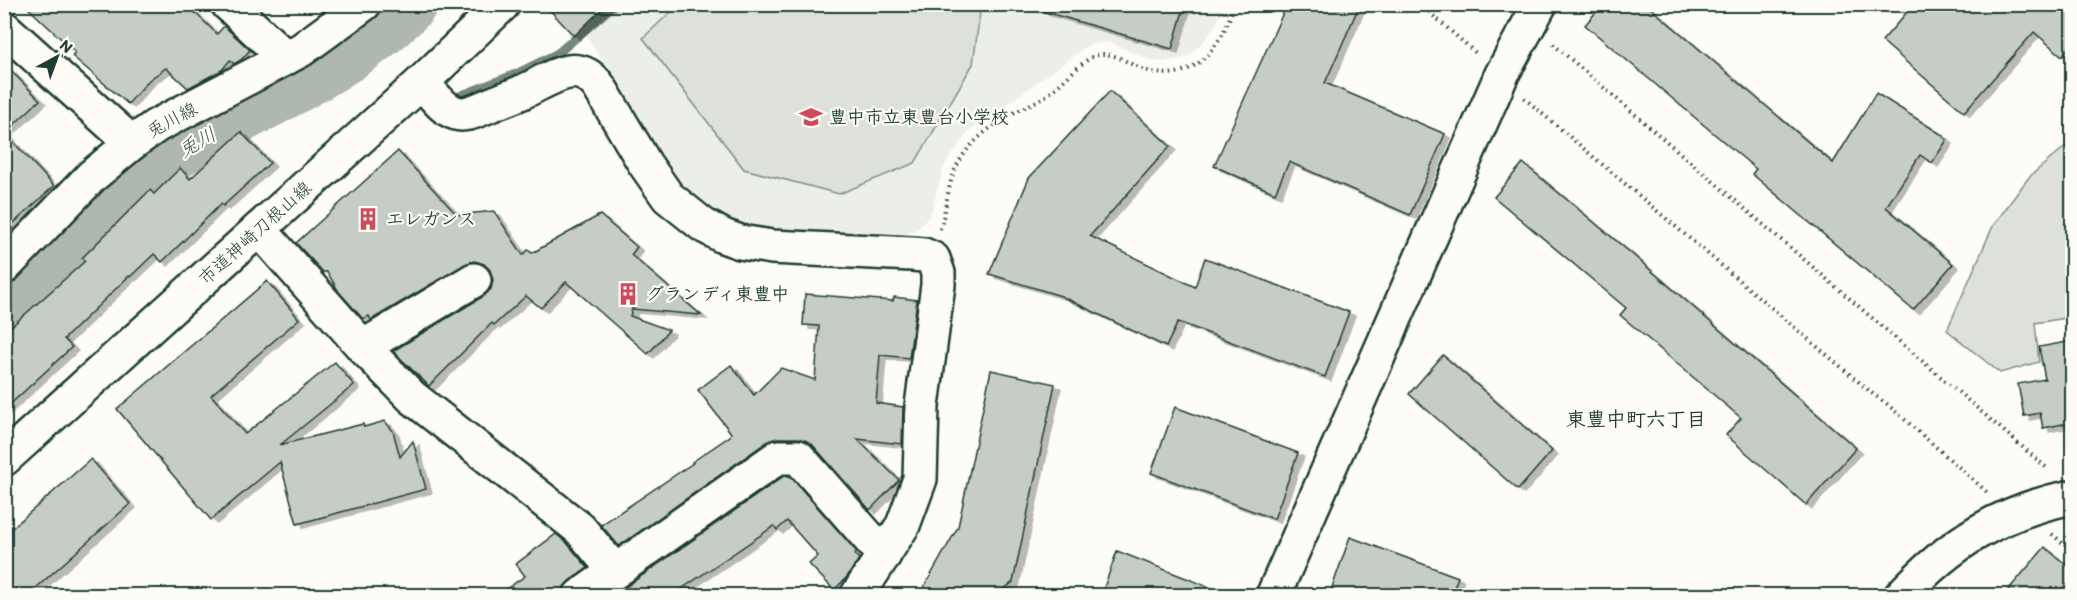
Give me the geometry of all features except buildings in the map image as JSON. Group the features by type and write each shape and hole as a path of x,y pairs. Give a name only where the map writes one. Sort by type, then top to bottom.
{"street":[{"path":"228,4 286,58"},
{"name":"兎川線","path":"4,267 92,176 132,143 156,126 286,58 333,28 364,4"},
{"name":"市道神崎刀根山線","path":"4,459 422,82 503,4"},
{"path":"1273,596 1502,74 1540,4"},
{"path":"4,28 132,143"},
{"path":"422,82 447,109 462,114 524,91 559,73 575,71 586,74 596,81 645,164 668,197 703,225 723,236 740,243 772,247 924,255 933,259 938,285 922,406 920,479 903,525 857,596"},
{"path":"259,229 363,347 412,397 580,529 615,571"},
{"path":"363,347 474,280"},
{"path":"580,596 778,457 798,457 884,555"},
{"path":"1901,596 1935,561 1977,531 2012,514 2073,497"}],"path":[{"path":"924,255 938,234 951,181 960,161 971,145 988,129 1049,94 1090,58 1100,54 1111,55 1153,73 1170,74 1190,69 1215,48 1227,28 1234,4"},
{"path":"1420,4 1484,60"},
{"path":"1548,40 2050,471"},
{"path":"1519,94 1995,498"},
{"path":"2050,531 2073,551"},
{"path":"2066,545 2073,543"}],"shaded area":[{"name":"豊中市立東豊台小学校","path":"621,4 1224,5 1216,24 1189,56 1163,62 1151,60 1108,42 1086,47 968,132 944,166 930,215 920,226 909,233 886,239 795,234 740,226 719,217 686,191 670,175 586,34"},
{"path":"678,5 981,5 973,64 915,163 839,194 744,169 643,38"},
{"path":"2072,141 2072,317 2035,323 2039,362 2000,373 1947,330 1993,226 2029,177"}],"waterway":[{"name":"兎川","path":"4,306 95,214 133,180 186,145 351,52 409,4"},
{"path":"457,97 516,74 558,53 615,4"}],"place":[{"name":"豊中市立東豊台小学校","path":"811,117"},
{"name":"エレガンス","path":"368,219"},
{"name":"グランディ東豊中","path":"628,294"}],"district":[{"name":"東豊中町六丁目","path":"1636,419"}]}
